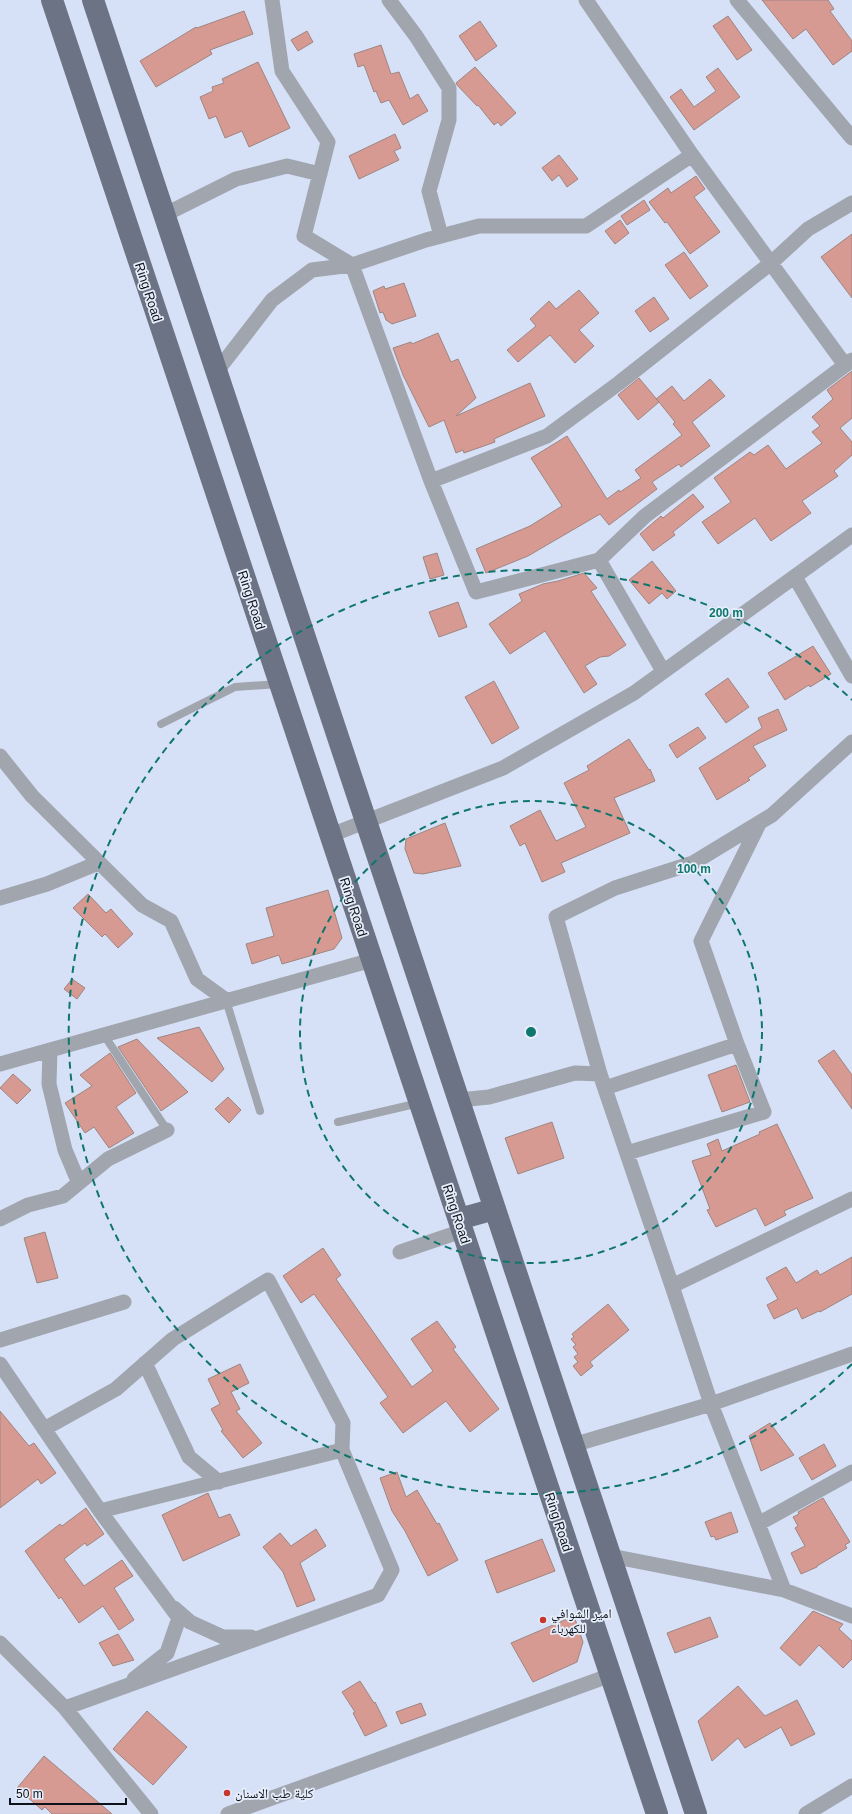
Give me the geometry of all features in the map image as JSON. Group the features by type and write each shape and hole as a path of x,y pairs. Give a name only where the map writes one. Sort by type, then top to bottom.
{"main road":[{"name":"Ring Road","path":"52,0 657,1814"},
{"path":"93,0 696,1814"},
{"path":"461,1225 495,1209"}],"street":[{"path":"272,0 282,71 328,142 304,236 352,264 431,481 476,592 599,560 645,516 849,363 771,263 692,155 586,0"},
{"path":"390,0 416,36 449,88 449,120 429,191 441,236"},
{"path":"737,0 852,138"},
{"path":"216,371 272,300 312,270 352,264 441,236 479,226 586,226 692,155"},
{"path":"164,214 236,179 287,166 320,174"},
{"path":"431,481 547,436 619,383 771,263 808,229 852,203"},
{"path":"330,835 367,822 503,768 634,693 852,535"},
{"path":"599,560 663,671"},
{"path":"796,577 852,676"},
{"path":"784,1590 711,1404 602,1081 556,917 615,888 693,863 772,815 852,742"},
{"path":"0,756 32,796 98,863 142,905 171,921 197,979 226,1000"},
{"path":"627,1153 764,1112 737,1044 701,941 759,823"},
{"path":"0,898 47,884 98,863"},
{"path":"0,1064 372,960"},
{"path":"459,1100 489,1096 575,1073 602,1081 737,1044"},
{"path":"50,1050 49,1084 65,1150 79,1182"},
{"path":"0,1219 28,1205 63,1196 108,1158 167,1130"},
{"path":"672,1286 852,1199"},
{"path":"400,1252 461,1225"},
{"path":"44,1429 116,1389 173,1339 268,1280 343,1423 342,1450 392,1570 378,1595 65,1708"},
{"path":"0,1340 124,1302"},
{"path":"574,1445 711,1404 852,1354"},
{"path":"145,1363 189,1457 219,1482"},
{"path":"0,1364 100,1512 179,1618 167,1653 125,1686"},
{"path":"100,1512 342,1450"},
{"path":"758,1524 852,1472"},
{"path":"610,1556 784,1590 852,1616"},
{"path":"168,1603 190,1622 223,1637 262,1636"},
{"path":"0,1642 65,1708 151,1814"},
{"path":"228,1814 611,1675"},
{"path":"806,1814 852,1786"}],"lane":[{"path":"161,724 235,687 280,684"},
{"path":"226,1000 260,1111"},
{"path":"104,1035 167,1130"},
{"path":"338,1122 420,1103"}],"building":[{"path":"762,0 828,0 834,9 830,11 852,41 852,51 833,65 806,29 793,39"},
{"path":"244,11 253,34 210,50 212,54 156,87 140,61 196,27 197,28"},
{"path":"728,16 752,50 737,60 713,26"},
{"path":"480,21 497,46 476,61 459,36"},
{"path":"307,31 313,42 298,51 291,40"},
{"path":"381,45 391,74 399,72 410,99 418,94 428,111 403,125 389,100 381,103 376,91 374,92 364,65 358,67 354,54"},
{"path":"258,62 290,128 249,147 242,131 225,138 216,116 209,119 200,97 213,91 212,87 224,83 222,79"},
{"path":"475,67 516,113 501,126 498,122 494,125 478,105 477,106 456,83"},
{"path":"718,68 740,97 694,130 670,97 681,89 694,107 716,91 706,77"},
{"path":"395,134 401,148 394,151 399,160 359,179 349,156"},
{"path":"559,155 578,179 567,187 559,175 552,181 542,168"},
{"path":"696,176 705,189 694,197 720,232 690,254 667,222 665,223 649,202 668,188 671,193"},
{"path":"644,200 650,210 627,225 621,216"},
{"path":"620,220 629,233 615,244 605,231"},
{"path":"852,234 852,298 821,257"},
{"path":"684,252 708,286 690,299 665,265"},
{"path":"404,283 416,316 392,324 386,320 383,312 380,313 373,291 384,286 385,289"},
{"path":"579,290 599,313 579,330 594,346 575,363 550,335 518,362 507,350 536,326 530,319 549,301 556,309"},
{"path":"654,297 669,319 650,332 635,311"},
{"path":"438,333 451,362 458,359 476,398 456,416 530,383 545,416 494,439 495,442 464,453 463,450 456,453 444,420 429,427 403,375 393,348 411,342 412,344"},
{"path":"852,371 852,418 840,428 852,442 852,455 834,471 838,476 802,501 811,513 771,541 755,518 718,544 702,522 731,502 714,478 750,452 754,455 768,445 786,469 822,443 812,432 820,426 812,417 833,399 827,390"},
{"path":"639,378 656,399 672,386 684,401 710,379 725,396 692,422 710,446 681,467 679,464 652,482 657,489 609,525 600,514 528,556 486,573 476,549 530,526 562,506 531,458 567,436 607,499 619,490 620,492 641,478 635,470 682,435 673,424 675,422 659,402 638,420 618,395"},
{"path":"693,494 704,507 673,532 675,535 653,551 640,534 661,516 663,518"},
{"path":"437,553 444,575 430,579 423,557"},
{"path":"652,561 676,591 667,599 662,593 649,604 629,580"},
{"path":"584,573 597,588 591,591 626,645 609,656 600,657 585,666 597,684 584,693 545,631 510,654 489,624 522,601 519,594 543,584"},
{"path":"458,602 467,627 439,637 429,612"},
{"path":"813,646 831,674 810,687 809,685 785,700 768,673"},
{"path":"728,678 749,707 726,723 705,694"},
{"path":"494,681 519,728 492,744 465,697"},
{"path":"778,709 787,730 753,746 766,766 748,778 750,780 717,800 699,768 762,728 758,718"},
{"path":"698,727 706,738 677,758 669,745"},
{"path":"629,739 649,770 650,769 655,781 614,798 630,833 561,863 565,872 542,882 525,843 520,846 510,826 540,810 556,841 586,827 564,783 589,770 587,766"},
{"path":"445,823 461,866 423,874 414,873 405,849 406,839"},
{"path":"328,890 342,938 334,949 282,964 279,955 252,964 246,944 274,936 266,908"},
{"path":"88,894 106,913 111,909 133,934 118,948 105,934 102,937 73,908"},
{"path":"72,979 85,988 77,999 64,989"},
{"path":"199,1027 224,1069 212,1082 157,1038"},
{"path":"137,1039 188,1092 161,1111 118,1047"},
{"path":"834,1050 852,1075 852,1109 818,1061"},
{"path":"110,1053 136,1093 116,1107 134,1133 109,1148 94,1127 85,1133 65,1103 92,1086 80,1075"},
{"path":"736,1065 750,1102 722,1112 708,1075"},
{"path":"13,1074 31,1090 17,1104 0,1088"},
{"path":"228,1097 241,1110 229,1123 215,1109"},
{"path":"552,1122 564,1158 518,1174 505,1138"},
{"path":"777,1124 813,1198 784,1211 786,1215 765,1226 756,1208 716,1227 707,1210 710,1209 692,1161 711,1155 707,1144 718,1139 722,1151 760,1134 759,1132"},
{"path":"45,1232 58,1278 37,1283 24,1238"},
{"path":"323,1248 341,1275 336,1279 412,1387 433,1371 411,1339 437,1321 456,1347 453,1349 499,1409 470,1432 446,1401 403,1433 380,1403 388,1397 314,1294 301,1303 283,1276"},
{"path":"852,1257 852,1294 820,1312 819,1311 802,1319 797,1308 774,1319 767,1305 778,1299 766,1278 786,1267 796,1283 817,1270 820,1275"},
{"path":"608,1304 629,1330 590,1362 593,1366 581,1376 573,1366 578,1362 574,1357 578,1354 573,1347 576,1345 571,1339 574,1337 572,1334"},
{"path":"240,1364 249,1383 231,1392 240,1409 236,1411 262,1443 243,1458 221,1431 223,1430 211,1409 220,1404 208,1379"},
{"path":"0,1411 29,1446 34,1443 56,1473 41,1484 38,1479 0,1508"},
{"path":"770,1423 794,1455 761,1471 749,1436"},
{"path":"824,1444 836,1466 812,1480 799,1458"},
{"path":"397,1472 406,1497 417,1490 437,1524 439,1523 458,1560 428,1576 405,1531 392,1511 380,1478"},
{"path":"208,1493 219,1518 230,1514 240,1535 183,1561 162,1515"},
{"path":"823,1498 850,1542 845,1545 847,1548 817,1567 801,1574 791,1553 805,1546 795,1528 798,1526 793,1517 799,1514 798,1512"},
{"path":"86,1508 104,1534 87,1546 85,1543 64,1559 84,1586 122,1560 133,1576 114,1588 134,1620 119,1630 103,1606 79,1623 61,1597 59,1599 25,1551 60,1524 62,1526"},
{"path":"731,1512 738,1532 716,1540 714,1536 711,1537 705,1522"},
{"path":"316,1529 326,1546 300,1563 315,1600 297,1607 283,1572 263,1547 280,1533 291,1546"},
{"path":"542,1539 555,1571 497,1593 485,1561"},
{"path":"813,1611 843,1624 839,1629 852,1641 852,1659 843,1668 819,1645 800,1666 780,1648"},
{"path":"574,1616 583,1642 577,1662 533,1682 511,1643"},
{"path":"710,1617 718,1637 675,1653 667,1633"},
{"path":"118,1634 134,1660 113,1666 99,1643"},
{"path":"360,1681 374,1703 375,1702 387,1726 365,1736 353,1713 355,1712 342,1692"},
{"path":"738,1686 765,1716 797,1700 815,1734 791,1746 781,1727 745,1748 738,1738 712,1761 698,1721"},
{"path":"421,1703 426,1715 401,1724 396,1712"},
{"path":"147,1711 187,1747 153,1785 113,1749"},
{"path":"44,1756 112,1814 52,1814 45,1807 42,1810 17,1788"}],"place":[{"name":"امير الشوافي للكهرباء","path":"543,1620"},
{"name":"كلية طب الاسنان","path":"227,1793"}]}
